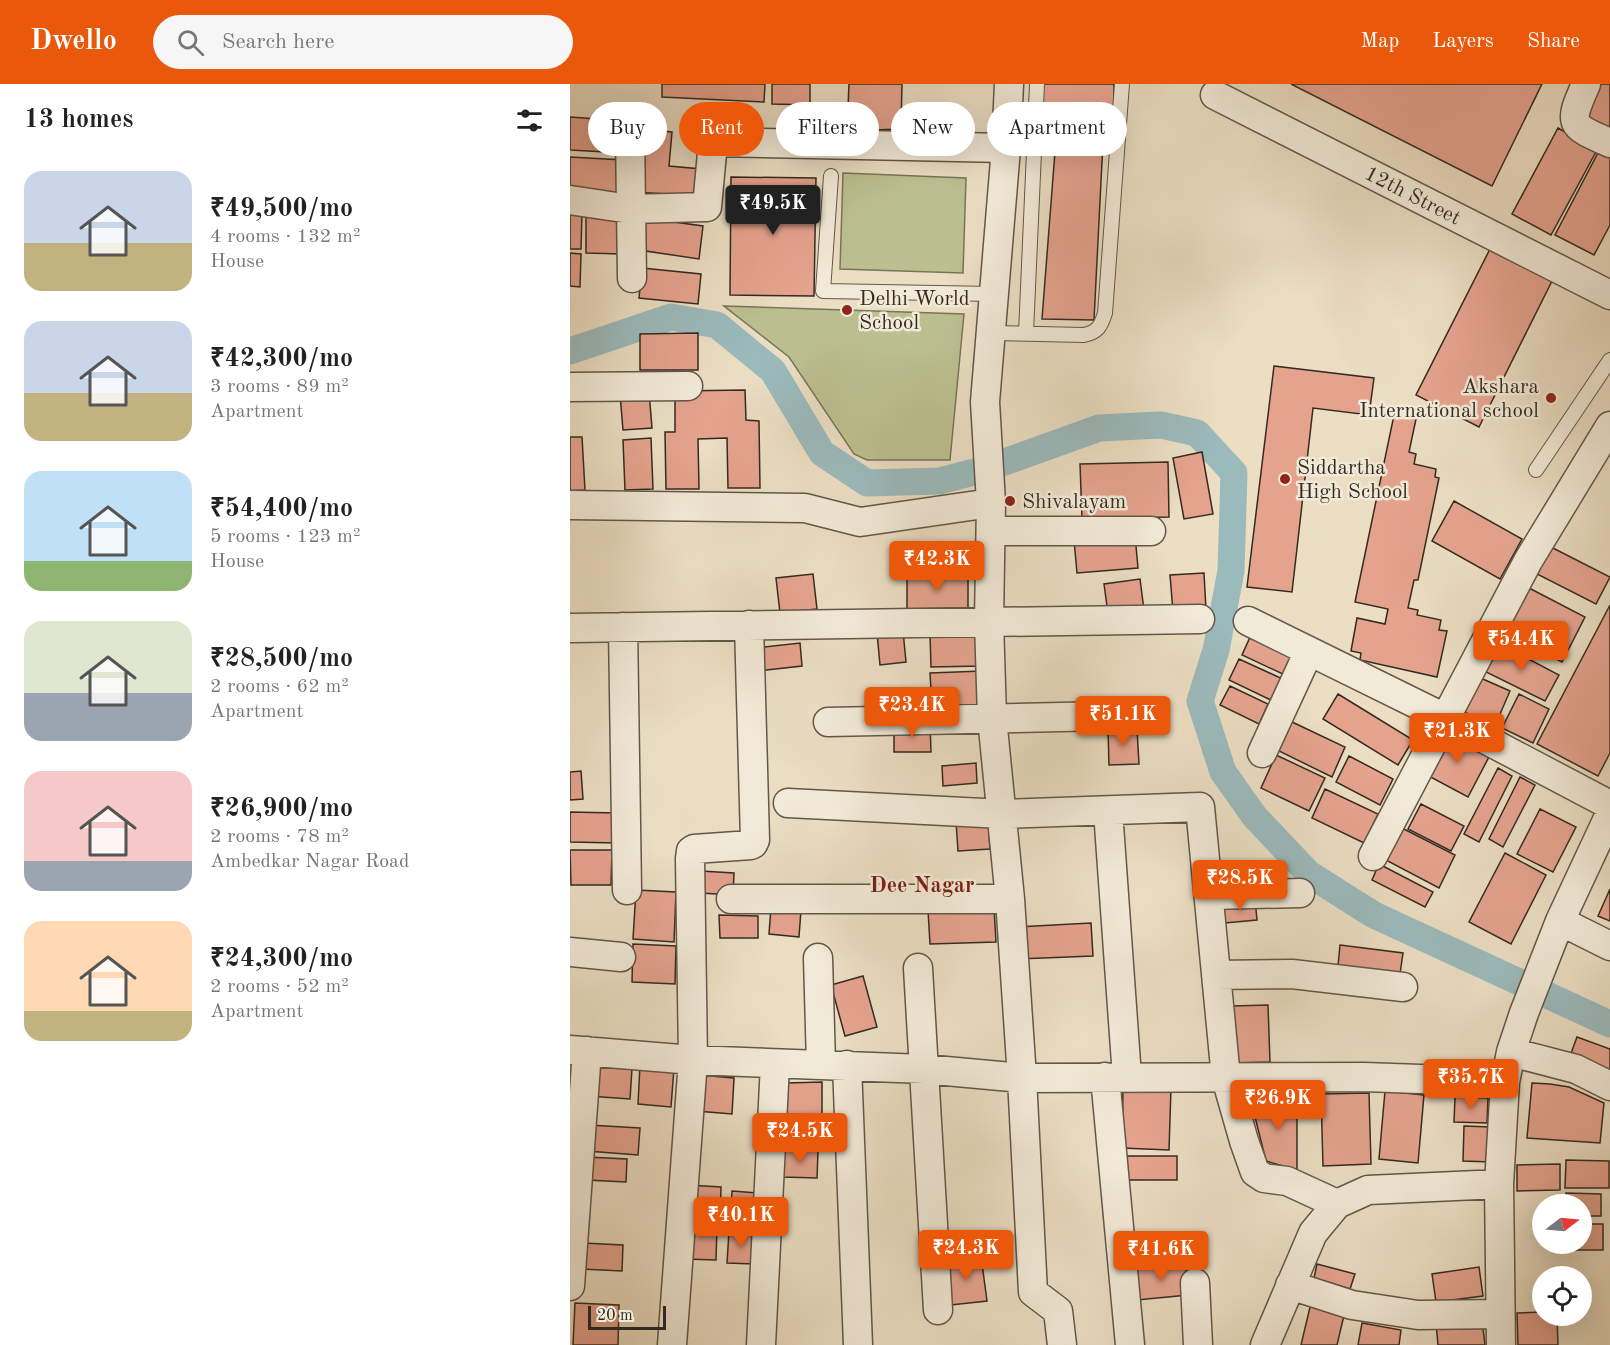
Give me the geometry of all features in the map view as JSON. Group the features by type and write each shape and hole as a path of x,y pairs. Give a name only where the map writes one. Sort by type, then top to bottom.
{"street":[{"path":"1008,102 1009,84"},
{"path":"1586,84 1574,113 1575,122 1582,130 1610,143"},
{"name":"12th Street","path":"1215,95 1610,295"},
{"path":"570,200 630,209 707,207 713,142 987,148"},
{"path":"630,156 632,278"},
{"path":"1005,156 985,402 991,502 989,621 992,718 1010,899 1022,1078 1032,1292 1058,1311 1062,1345"},
{"path":"570,387 688,386"},
{"path":"1373,856 1528,561 1610,426"},
{"path":"570,505 805,508 860,522 991,502"},
{"path":"991,531 1151,531"},
{"path":"570,628 1200,620"},
{"path":"1248,621 1445,718 1610,805"},
{"path":"672,1345 693,1060 691,851 751,846 755,840 749,625"},
{"path":"623,627 627,890"},
{"path":"1262,753 1309,651"},
{"path":"828,722 1151,715"},
{"path":"788,803 1003,814 1200,807 1226,1078 1244,1141 1255,1172 1264,1178 1287,1181 1337,1204"},
{"path":"1108,811 1116,1077 1130,1345"},
{"path":"1501,1345 1499,1184 1505,1082 1511,1052 1560,921 1610,814"},
{"path":"1209,895 1300,893"},
{"path":"731,899 1010,899"},
{"path":"1560,921 1610,946"},
{"path":"570,952 621,957"},
{"path":"818,958 834,1065 858,1345"},
{"path":"918,968 938,1311"},
{"path":"1216,975 1292,974 1403,987"},
{"path":"570,1287 579,1051 693,1060 924,1069 1022,1078 1364,1077 1505,1082"},
{"path":"1511,1052 1576,1069 1610,1086"},
{"path":"761,1345 775,1064"},
{"path":"1265,1345 1313,1233 1337,1204 1368,1190 1499,1184"},
{"path":"1195,1283 1198,1345"},
{"path":"1290,1285 1352,1305 1418,1315 1500,1314"}],"lane":[{"path":"1026,333 1037,84"},
{"path":"990,333 1084,335 1095,333 1101,326 1105,313 1122,84"},
{"path":"831,177 823,291 994,294"},
{"path":"1536,470 1610,360"}],"green space":[{"path":"843,173 966,178 963,273 840,269"},
{"path":"724,306 964,314 950,460 867,460 854,454 789,357"}],"building":[{"path":"662,84 765,84 764,102 662,97"},
{"path":"772,84 810,84 810,102 772,104"},
{"path":"849,84 902,84 902,102 891,102 891,129 879,130 879,102 848,102"},
{"path":"1042,84 1114,84 1114,102 1041,102"},
{"path":"1291,84 1542,84 1492,186"},
{"path":"1601,84 1610,84 1610,139 1582,127"},
{"path":"570,117 588,118 588,151 570,150"},
{"path":"1558,128 1597,150 1551,235 1512,214"},
{"path":"667,132 672,132 669,166 702,169 701,196 634,192 636,156 667,156"},
{"path":"1600,149 1610,155 1610,225 1594,255 1555,235"},
{"path":"1055,156 1102,156 1094,320 1042,319"},
{"path":"570,157 623,160 622,193 570,190"},
{"path":"731,177 816,178 814,296 730,295"},
{"path":"570,213 582,213 581,249 570,249"},
{"path":"586,215 622,216 621,254 586,253"},
{"path":"644,218 703,226 699,259 639,250"},
{"path":"1490,249 1552,281 1479,427 1416,395"},
{"path":"570,253 581,254 580,287 570,286"},
{"path":"642,268 701,274 698,304 639,298"},
{"path":"698,333 698,370 640,370 640,334"},
{"path":"1274,366 1374,378 1369,415 1313,408 1292,592 1247,587"},
{"path":"745,390 746,420 759,421 760,488 728,488 727,438 698,439 699,489 666,489 665,432 675,432 675,391"},
{"path":"649,392 652,428 623,430 620,394"},
{"path":"1394,415 1416,419 1409,452 1416,454 1414,464 1436,469 1435,477 1439,478 1418,580 1414,580 1408,608 1418,610 1417,615 1441,620 1439,630 1447,631 1437,677 1360,660 1361,653 1351,651 1357,618 1385,624 1388,609 1355,602"},
{"path":"570,437 582,437 585,490 570,491"},
{"path":"651,438 653,489 625,490 623,440"},
{"path":"1202,452 1213,514 1184,519 1173,458"},
{"path":"1168,462 1169,517 1082,519 1080,464"},
{"path":"1454,501 1522,539 1500,579 1432,541"},
{"path":"1135,535 1138,568 1077,573 1074,540"},
{"path":"1549,546 1610,577 1596,604 1535,573"},
{"path":"968,573 968,610 907,611 907,574"},
{"path":"1204,573 1206,610 1173,612 1170,575"},
{"path":"813,574 817,609 780,613 776,578"},
{"path":"1140,579 1144,610 1108,614 1104,584"},
{"path":"1529,588 1585,617 1562,662 1506,633"},
{"path":"1610,605 1610,753 1598,776 1537,744"},
{"path":"903,631 906,662 880,665 877,633"},
{"path":"981,633 982,666 931,667 930,634"},
{"path":"1251,635 1294,655 1285,675 1242,655"},
{"path":"800,643 802,666 758,671 755,648"},
{"path":"1498,643 1559,675 1545,701 1484,671"},
{"path":"1239,659 1285,680 1275,702 1229,680"},
{"path":"982,671 984,707 932,709 930,673"},
{"path":"1476,676 1510,691 1494,728 1460,714"},
{"path":"1230,686 1268,704 1259,724 1220,705"},
{"path":"1338,694 1413,740 1398,765 1323,719"},
{"path":"1519,694 1549,709 1533,743 1502,728"},
{"path":"1290,721 1345,747 1332,777 1277,750"},
{"path":"894,723 930,723 931,752 894,752"},
{"path":"1137,729 1139,764 1109,765 1108,730"},
{"path":"1445,732 1490,755 1468,797 1423,773"},
{"path":"1276,755 1325,778 1309,811 1261,788"},
{"path":"1349,756 1393,779 1380,805 1336,782"},
{"path":"976,763 977,783 943,786 942,766"},
{"path":"1498,768 1512,776 1479,842 1464,834"},
{"path":"581,771 583,799 570,800 570,772"},
{"path":"1520,777 1535,785 1503,847 1489,839"},
{"path":"1325,789 1378,814 1364,843 1312,818"},
{"path":"1421,804 1464,826 1451,851 1408,829"},
{"path":"1540,809 1576,827 1553,872 1517,854"},
{"path":"570,812 617,813 617,843 570,842"},
{"path":"988,818 990,849 958,851 956,821"},
{"path":"1398,826 1455,855 1439,888 1382,858"},
{"path":"570,850 612,850 611,885 571,885"},
{"path":"1505,853 1546,875 1511,944 1469,922"},
{"path":"1379,864 1433,892 1425,907 1372,880"},
{"path":"701,871 734,873 733,895 700,893"},
{"path":"1610,889 1610,921 1598,916"},
{"path":"636,890 676,892 674,942 633,939"},
{"path":"1255,899 1257,920 1225,923 1223,902"},
{"path":"771,907 801,910 799,937 769,934"},
{"path":"994,908 996,942 930,944 928,910"},
{"path":"719,915 758,916 758,938 720,938"},
{"path":"1091,923 1093,956 1018,959 1016,927"},
{"path":"633,944 676,946 675,984 632,982"},
{"path":"1340,945 1403,953 1400,974 1338,966"},
{"path":"863,976 877,1027 845,1036 831,985"},
{"path":"1268,1005 1270,1062 1234,1063 1232,1006"},
{"path":"1577,1037 1610,1049 1610,1071 1570,1056"},
{"path":"590,1065 632,1068 630,1099 588,1096"},
{"path":"640,1065 674,1068 671,1107 638,1104"},
{"path":"698,1075 734,1078 732,1114 696,1111"},
{"path":"822,1082 822,1119 787,1119 786,1083"},
{"path":"1532,1083 1569,1087 1604,1103 1600,1143 1527,1138"},
{"path":"1123,1087 1171,1088 1169,1150 1122,1148"},
{"path":"1385,1091 1424,1095 1418,1163 1379,1159"},
{"path":"1369,1093 1371,1164 1323,1166 1321,1094"},
{"path":"1455,1097 1488,1098 1487,1123 1454,1122"},
{"path":"1251,1101 1297,1101 1297,1170 1266,1161"},
{"path":"589,1125 640,1128 638,1155 587,1151"},
{"path":"1464,1126 1491,1127 1491,1162 1463,1161"},
{"path":"783,1150 818,1151 817,1178 782,1177"},
{"path":"1127,1156 1177,1156 1177,1180 1127,1180"},
{"path":"587,1157 627,1159 626,1182 586,1180"},
{"path":"1566,1160 1609,1161 1609,1188 1565,1188"},
{"path":"1560,1164 1560,1190 1517,1191 1517,1165"},
{"path":"688,1185 721,1187 720,1222 687,1221"},
{"path":"732,1191 757,1193 756,1224 730,1223"},
{"path":"1566,1193 1601,1194 1601,1216 1592,1216 1592,1194"},
{"path":"1592,1224 1603,1224 1603,1250 1592,1250"},
{"path":"687,1225 717,1226 716,1260 685,1259"},
{"path":"729,1231 756,1233 754,1264 727,1263"},
{"path":"583,1243 623,1245 622,1271 582,1269"},
{"path":"981,1256 987,1301 951,1305 945,1261"},
{"path":"1185,1263 1188,1295 1137,1300 1134,1268"},
{"path":"1317,1264 1355,1274 1350,1289 1314,1278"},
{"path":"1479,1267 1483,1296 1436,1302 1432,1274"},
{"path":"575,1303 619,1305 618,1345 573,1345"},
{"path":"1311,1303 1345,1311 1337,1345 1301,1345"},
{"path":"1532,1312 1532,1326 1557,1326 1558,1345 1518,1345 1517,1313"},
{"path":"1482,1320 1485,1345 1438,1345 1436,1323"},
{"path":"1362,1323 1401,1330 1399,1345 1358,1345"}],"waterway":[{"path":"570,351 671,317 717,325 773,371 822,453 867,483 939,481 982,470 1099,428 1161,425 1197,433 1234,473 1231,571 1216,650 1200,701 1223,772 1255,817 1309,874 1374,915 1610,1024"}],"place":[{"name":"Delhi World School","path":"847,310"},
{"name":"Akshara International school","path":"1551,398"},
{"name":"Siddartha High School","path":"1285,479"},
{"name":"Shivalayam","path":"1010,501"}],"district":[{"name":"Dee Nagar","path":"922,884"}]}
